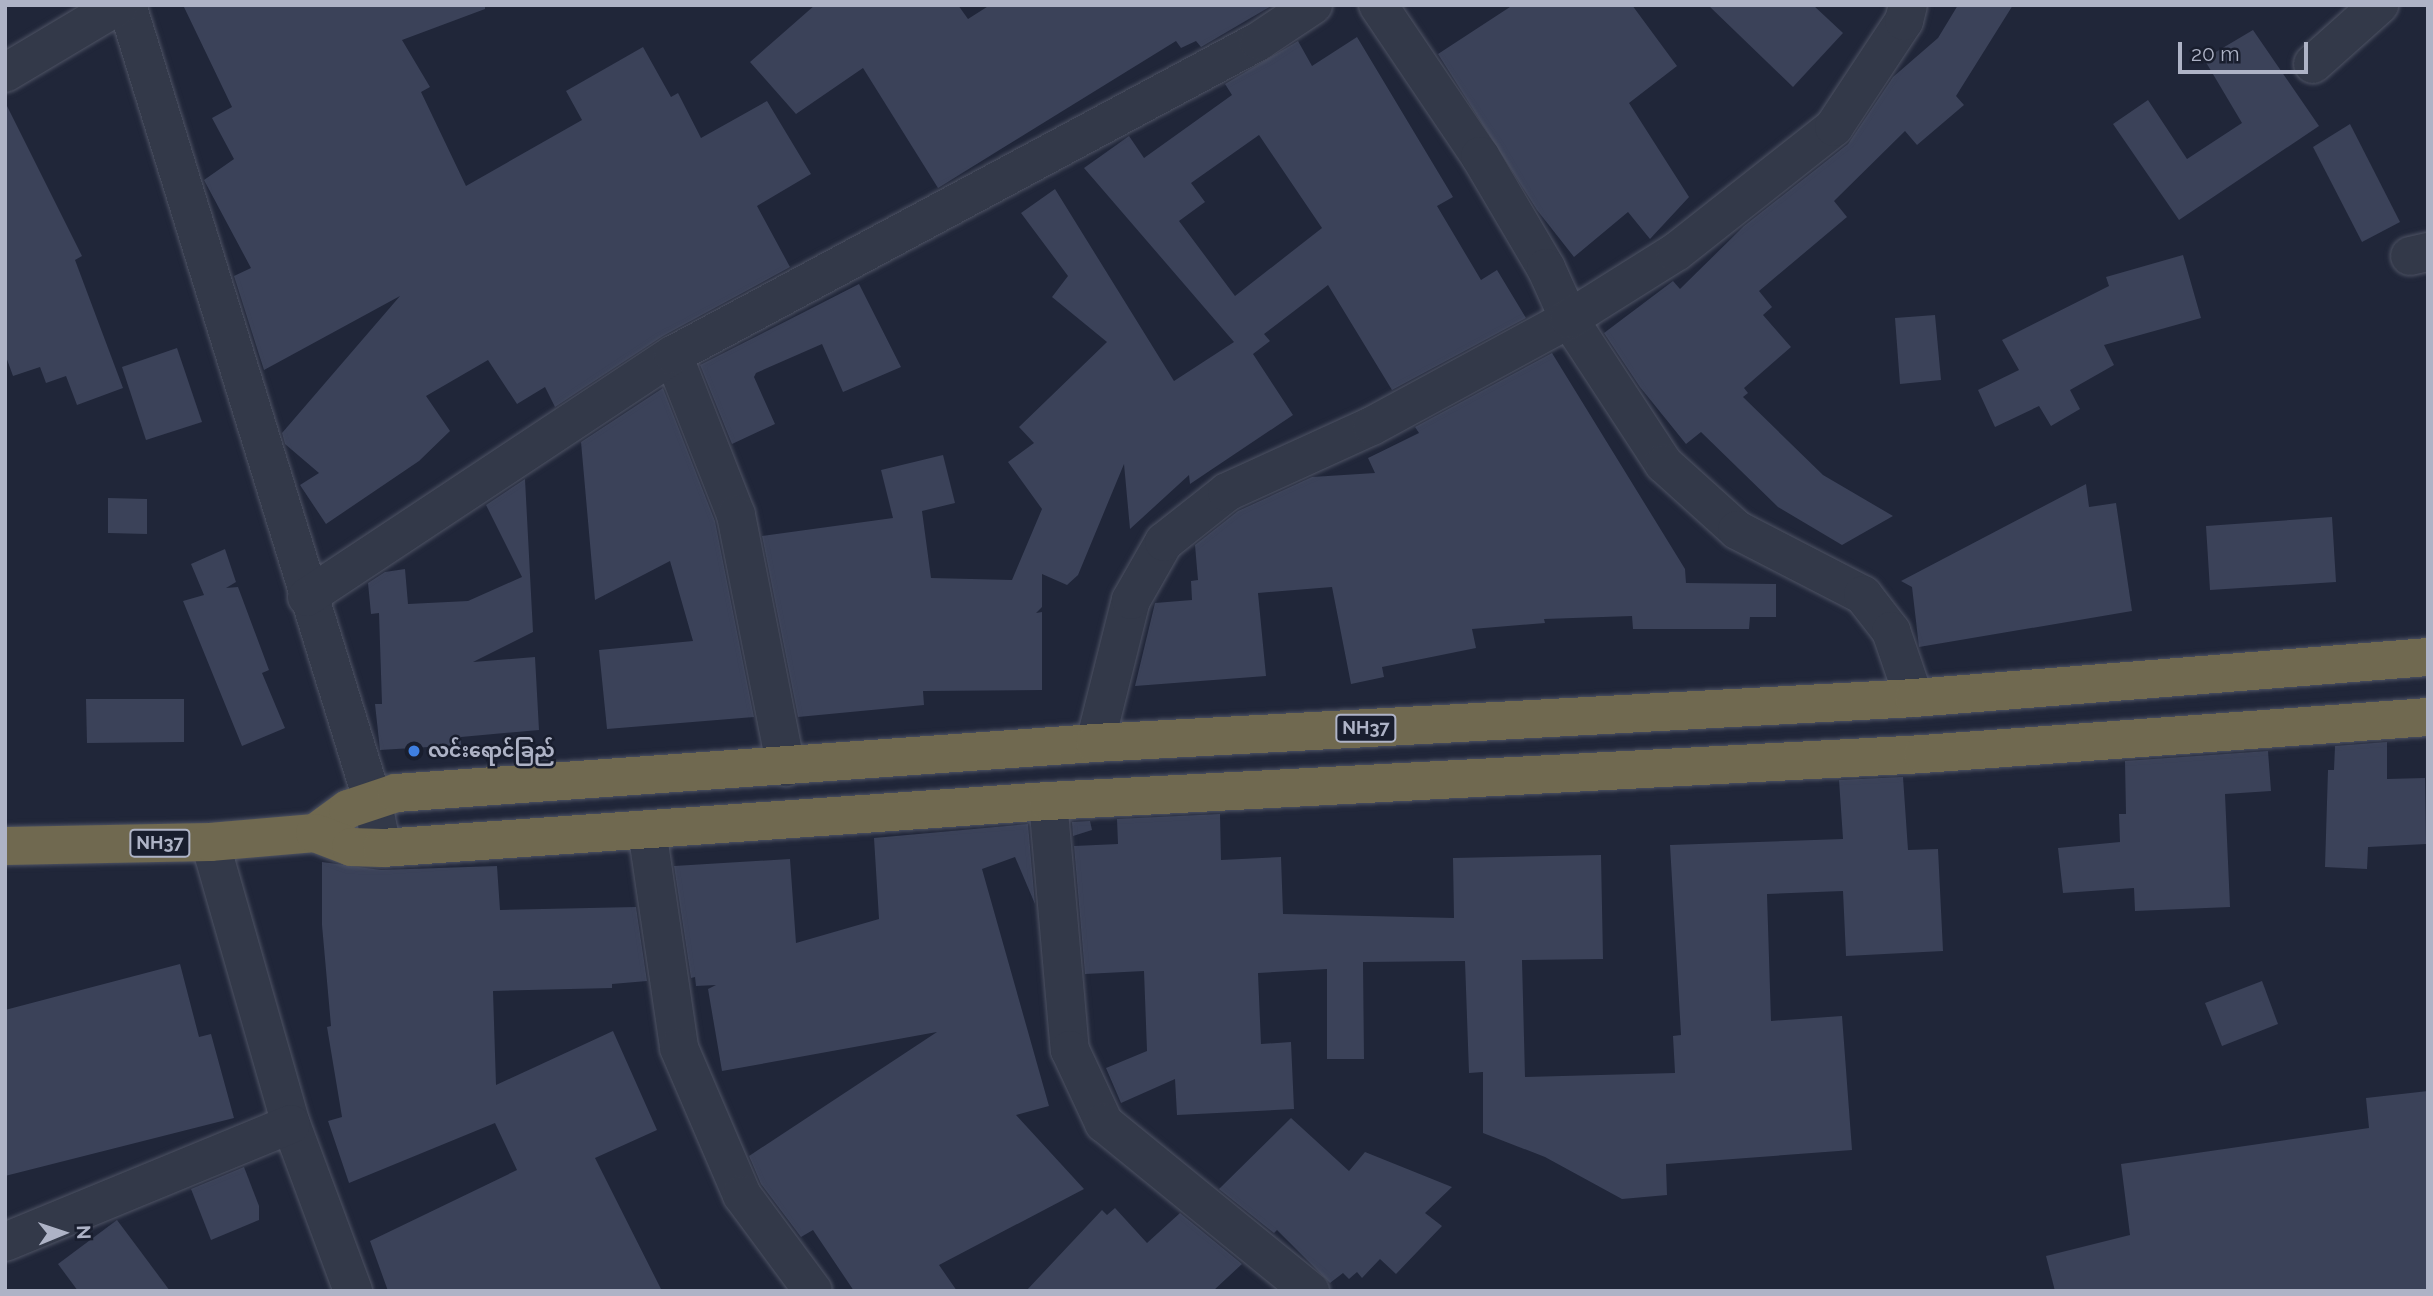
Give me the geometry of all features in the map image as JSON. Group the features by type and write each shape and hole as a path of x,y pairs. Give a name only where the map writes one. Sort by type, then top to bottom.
{"highway":[{"name":"NH37","path":"315,834 348,809 396,793 1095,743 1914,698 2428,657"},
{"name":"NH37","path":"5,846 210,842 315,834 351,847 382,848 1048,801 1923,754 2428,717"}],"street":[{"path":"5,73 119,5"},
{"path":"127,5 307,597 372,799 382,848"},
{"path":"307,597 673,355 1259,41 1313,5"},
{"path":"1378,5 1480,156 1546,268 1569,319 1664,464 1737,530 1863,595 1891,631 1914,698"},
{"path":"1095,743 1131,600 1164,542 1227,492 1373,426 1569,319 1676,252 1834,127 1904,21 1908,5"},
{"path":"2313,64 2379,5"},
{"path":"673,355 736,515 786,766"},
{"path":"1048,801 1070,1050 1104,1123 1310,1291"},
{"path":"647,831 679,1048 742,1195 813,1291"},
{"path":"210,842 291,1124 353,1291"},
{"path":"5,1242 291,1124"}],"building":[{"path":"183,5 485,5 485,9 402,40 430,87 421,92 466,186 582,120 566,91 643,47 671,97 678,93 701,138 767,101 811,174 757,206 790,267 663,336 555,407 545,387 517,404 488,360 426,396 450,431 419,461 326,524 300,485 319,473 285,444 282,433 400,296 264,370 234,276 251,268 204,180 234,159 212,118 232,107"},
{"path":"815,5 958,5 968,19 990,5 1273,5 1201,47 1196,41 1181,48 1176,41 938,188 863,68 796,114 750,62"},
{"path":"1513,5 1632,5 1677,66 1629,103 1689,197 1650,239 1628,212 1574,257 1537,210 1438,54"},
{"path":"1708,5 1813,5 1843,33 1793,87"},
{"path":"1958,5 2013,5 1956,96 1964,105 1917,145 1905,131 1834,201 1847,217 1759,291 1772,307 1763,315 1791,347 1744,388 1748,393 1743,397 1823,475 1893,516 1842,545 1778,507 1701,432 1686,444 1640,387 1604,333 1673,281 1680,289 1744,226 1848,144 1893,77 1938,38"},
{"path":"2253,30 2319,126 2179,220 2113,124 2148,100 2187,159 2242,123 2204,59"},
{"path":"1357,37 1453,197 1437,206 1481,280 1497,270 1526,318 1392,390 1328,285 1264,334 1270,341 1253,354 1293,415 1190,484 1189,475 1130,529 1124,464 1078,575 1067,585 1042,574 1042,607 1036,613 1042,612 1042,690 923,691 924,705 798,717 762,536 893,518 881,470 943,455 955,503 922,511 931,578 1012,580 1042,509 1008,462 1034,443 1019,427 1107,342 1052,297 1068,276 1021,213 1055,189 1174,381 1234,342 1084,168 1129,136 1144,158 1232,95 1225,84 1298,41 1312,66","holes":["1259,135 1322,228 1235,296 1179,221 1205,202 1191,183"]},
{"path":"5,102 82,256 75,260 123,388 77,405 66,376 46,383 40,367 13,376 5,354"},
{"path":"2350,124 2400,222 2362,242 2313,147"},
{"path":"2183,255 2201,318 2104,345 2114,365 2070,390 2080,409 2051,426 2039,406 1995,427 1978,390 2019,370 2002,340 2109,286 2106,277"},
{"path":"859,284 901,367 843,392 822,344 756,373 754,377 775,424 732,444 700,365"},
{"path":"1935,315 1941,380 1900,384 1895,318"},
{"path":"177,348 202,422 146,440 122,367"},
{"path":"1552,353 1685,569 1686,583 1776,584 1776,617 1750,617 1749,629 1633,629 1632,616 1544,619 1545,623 1472,629 1476,648 1382,667 1384,677 1351,684 1332,587 1258,593 1266,676 1135,686 1155,603 1192,600 1191,581 1198,580 1195,545 1238,511 1312,477 1375,473 1368,458 1419,433 1415,427"},
{"path":"663,388 715,521 754,717 607,729 599,650 693,641 670,561 595,600 581,442"},
{"path":"525,479 533,632 473,662 535,657 539,730 461,737 461,745 380,750 375,704 382,704 379,613 371,614 368,583 385,572 405,569 408,604 468,601 522,577 486,505"},
{"path":"2086,484 2089,507 2116,503 2132,611 1919,647 1912,587 1901,581"},
{"path":"108,498 147,499 147,534 108,533"},
{"path":"2332,517 2336,582 2210,590 2206,526"},
{"path":"225,549 236,582 226,588 238,587 269,670 262,673 285,728 242,746 183,601 204,595 191,564"},
{"path":"86,699 184,699 184,742 87,743"},
{"path":"2387,742 2387,779 2425,778 2426,844 2368,847 2367,869 2325,867 2328,770 2334,770 2335,746"},
{"path":"2268,751 2271,791 2225,794 2230,907 2135,911 2134,888 2063,893 2058,848 2120,842 2119,814 2126,814 2125,761"},
{"path":"1903,777 1908,850 1938,849 1943,951 1846,956 1843,891 1767,894 1771,1021 1842,1016 1852,1150 1666,1164 1667,1195 1622,1199 1545,1157 1483,1133 1483,1072 1469,1073 1465,961 1363,962 1364,1059 1327,1059 1327,969 1258,973 1261,1044 1291,1042 1294,1109 1177,1115 1175,1079 1121,1103 1106,1068 1147,1051 1144,971 1085,974 1074,846 1118,844 1117,819 1220,814 1221,860 1281,857 1283,914 1454,918 1453,858 1601,855 1603,959 1522,960 1525,1077 1675,1073 1673,1036 1681,1035 1670,845 1843,839 1839,780"},
{"path":"1090,821 1092,830 1073,836 1072,822"},
{"path":"1028,824 1035,904 1015,857 982,869 1049,1106 1016,1115 1084,1189 939,1265 957,1291 854,1291 813,1230 801,1237 761,1184 749,1156 937,1032 722,1071 708,989 716,985 696,986 695,977 691,978 674,866 790,859 796,943 879,919 874,838"},
{"path":"322,862 381,870 497,866 500,910 636,907 647,981 612,984 612,988 493,991 496,1085 613,1031 657,1130 595,1158 662,1291 388,1291 370,1241 517,1170 495,1123 349,1183 328,1121 342,1117 327,1027 331,1026 322,925"},
{"path":"180,964 199,1037 211,1034 234,1118 5,1176 5,1010"},
{"path":"2262,981 2278,1024 2222,1046 2205,1003"},
{"path":"2428,1091 2428,1291 2055,1291 2046,1256 2130,1235 2121,1164 2369,1128 2366,1098"},
{"path":"1291,1118 1349,1171 1365,1152 1452,1187 1425,1213 1442,1226 1396,1274 1380,1259 1362,1278 1357,1272 1349,1279 1343,1273 1330,1283 1277,1230 1274,1233 1219,1189"},
{"path":"244,1167 259,1206 259,1220 211,1240 191,1189"},
{"path":"1115,1208 1147,1243 1180,1213 1242,1264 1213,1291 1026,1291 1102,1210 1107,1215"},
{"path":"117,1220 170,1291 78,1291 58,1264"}],"place":[{"name":"လင်းရောင်ခြည်","path":"414,751"}]}
